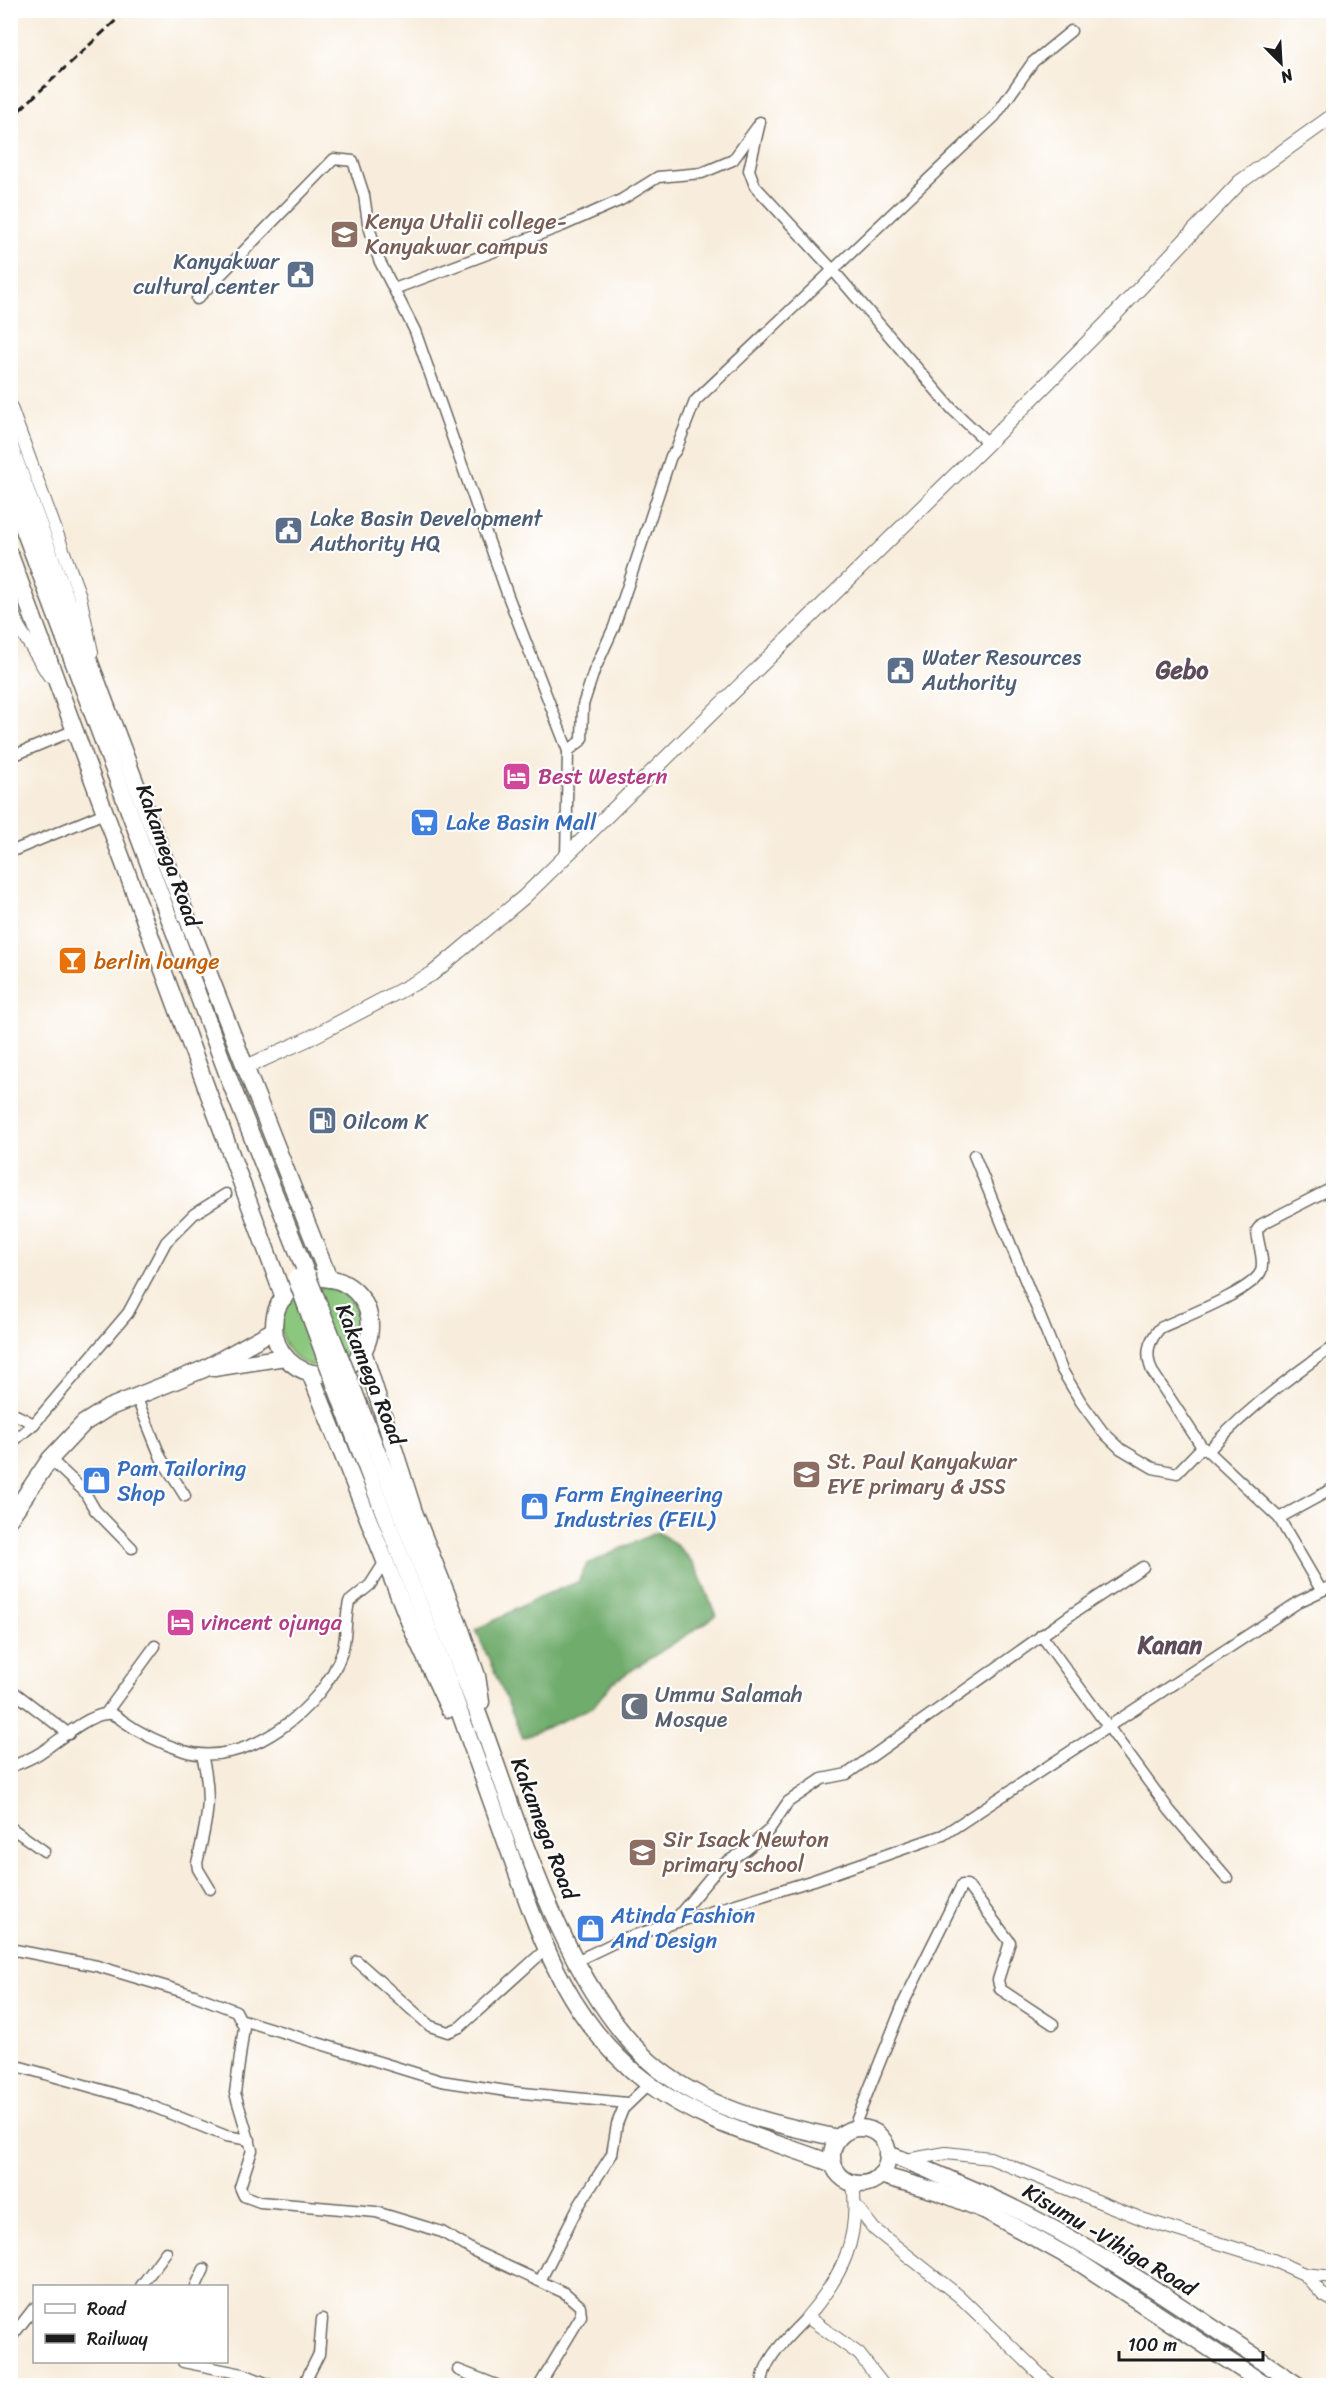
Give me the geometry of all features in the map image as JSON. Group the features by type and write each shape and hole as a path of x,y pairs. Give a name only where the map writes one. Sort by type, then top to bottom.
{"main road":[{"path":"244,1068 308,1039 432,974 524,897 988,443 1105,325 1240,182 1334,115"},
{"path":"10,447 244,1068 329,1279"},
{"name":"Kakamega Road","path":"10,492 233,1089 349,1379 548,1902 576,1961 592,1992 625,2036 650,2062 676,2082 742,2115 838,2138"},
{"name":"Kakamega Road","path":"10,513 69,670 117,811 296,1278 386,1525 464,1726 545,1950 573,2002 589,2024 609,2048 649,2084 708,2118 833,2164"},
{"path":"10,555 107,812 284,1298"},
{"path":"329,1279 347,1286 358,1295 366,1308 370,1323 363,1351 353,1363 325,1374 310,1373 296,1367 285,1357 277,1344 274,1330 275,1315 284,1298 303,1282 329,1279"},
{"path":"10,1518 51,1459 84,1423 108,1408 204,1369 274,1330"},
{"path":"363,1351 414,1512 477,1676 482,1699 479,1716"},
{"path":"204,1369 285,1357"},
{"path":"310,1373 435,1684 447,1707 464,1726"},
{"path":"853,2129 871,2130 878,2134 884,2141 887,2154 885,2167 880,2175 872,2181 853,2183 837,2173 832,2154 838,2138 853,2129"},
{"name":"Kisumu -Vihiga Road","path":"887,2154 996,2198 1114,2262 1299,2385"},
{"name":"Kisumu -Vihiga Road","path":"880,2175 939,2192 986,2211 1080,2263 1267,2385"}],"street":[{"path":"568,751 582,740 583,705 594,670 614,627 671,456 676,450 695,401 995,116 1033,62 1071,31"},
{"path":"394,289 562,226 621,200 658,177 702,173 733,160 760,122 749,170 755,186 832,269 952,409 988,443"},
{"path":"197,299 334,159 353,161 364,195 368,223 379,260 415,331 508,596 568,751 566,858"},
{"path":"10,405 80,596 99,686"},
{"path":"10,605 18,626 64,700"},
{"path":"10,757 75,730"},
{"path":"10,852 107,812"},
{"path":"974,1155 1062,1370 1103,1432 1121,1449 1153,1468 1177,1473 1230,1426 1306,1365 1334,1346"},
{"path":"1321,1590 1279,1518 1205,1449 1152,1371 1147,1358 1152,1338 1160,1328 1248,1285 1261,1272 1257,1230 1262,1224 1334,1187"},
{"path":"10,1444 34,1424 128,1313 166,1242 194,1214 226,1194"},
{"path":"136,1396 161,1458 185,1496"},
{"path":"10,1412 34,1424"},
{"path":"51,1459 84,1491 95,1510 132,1548"},
{"path":"1279,1518 1334,1488"},
{"path":"106,1713 114,1715 139,1732 183,1751 202,1755 246,1747 291,1722 312,1700 342,1653 349,1602 370,1585 386,1560"},
{"path":"674,1922 719,1867 746,1850 769,1830 788,1802 822,1779 847,1774 1041,1635 1143,1567"},
{"path":"576,1961 622,1939 926,1843 988,1807 1300,1601 1334,1585"},
{"path":"1041,1635 1170,1811 1227,1878"},
{"path":"10,1767 38,1755 106,1713 155,1646"},
{"path":"10,1689 69,1734"},
{"path":"202,1755 209,1787 209,1801 197,1863 210,1890"},
{"path":"10,1827 44,1851"},
{"path":"853,2129 904,2002 962,1885 967,1885 1010,1942 998,1980 1000,1989 1053,2024"},
{"path":"10,1949 97,1966 172,1988 230,2007 243,2020 441,2081 513,2092 627,2103"},
{"path":"357,1961 430,2026 448,2032 460,2027 545,1950"},
{"path":"243,2020 235,2093 252,2150 240,2187 247,2198 260,2202 330,2206 393,2216 442,2232 474,2251 540,2281 576,2301 582,2312 539,2385"},
{"path":"10,2064 135,2099 226,2136 250,2140"},
{"path":"540,2281 578,2206 612,2154 617,2124 627,2103 649,2084"},
{"path":"906,2160 945,2153 990,2158 1145,2220 1273,2260 1304,2274 1334,2277"},
{"path":"762,2385 764,2370 770,2360 837,2279 847,2254 856,2206 853,2183"},
{"path":"856,2206 874,2229 959,2296 1052,2385"},
{"path":"142,2285 166,2253"},
{"path":"196,2285 204,2269"},
{"path":"1304,2274 1323,2295 1334,2301"},
{"path":"10,2339 33,2309"},
{"path":"807,2317 860,2354 884,2385"},
{"path":"303,2385 319,2354 322,2319"},
{"path":"192,2363 243,2374 273,2385"},
{"path":"458,2370 499,2385"}],"green space":[{"path":"321,1287 336,1290 349,1299 358,1312 361,1327 358,1342 349,1355 336,1364 321,1367 306,1364 293,1355 284,1342 281,1327 284,1312 293,1299 306,1290"},
{"path":"657,1532 681,1549 689,1558 700,1577 716,1616 612,1683 593,1707 523,1738 476,1630 539,1597 578,1582 587,1564"}],"railway":[{"path":"10,119 127,10"}],"place":[{"name":"Kenya Utalii college- Kanyakwar campus","path":"344,234"},
{"name":"Kanyakwar cultural center","path":"300,274"},
{"name":"Lake Basin Development Authority HQ","path":"289,531"},
{"name":"Water Resources Authority","path":"901,670"},
{"name":"Best Western","path":"517,776"},
{"name":"Lake Basin Mall","path":"425,822"},
{"name":"berlin lounge","path":"73,961"},
{"name":"Oilcom K","path":"322,1121"},
{"name":"St. Paul Kanyakwar EYE primary & JSS","path":"806,1474"},
{"name":"Pam Tailoring Shop","path":"96,1481"},
{"name":"Farm Engineering Industries (FEIL)","path":"534,1507"},
{"name":"vincent ojunga","path":"180,1622"},
{"name":"Ummu Salamah Mosque","path":"634,1707"},
{"name":"Sir Isack Newton primary school","path":"642,1852"},
{"name":"Atinda Fashion And Design","path":"590,1928"}],"district":[{"name":"Gebo","path":"1182,670"},
{"name":"Kanan","path":"1170,1645"}]}
